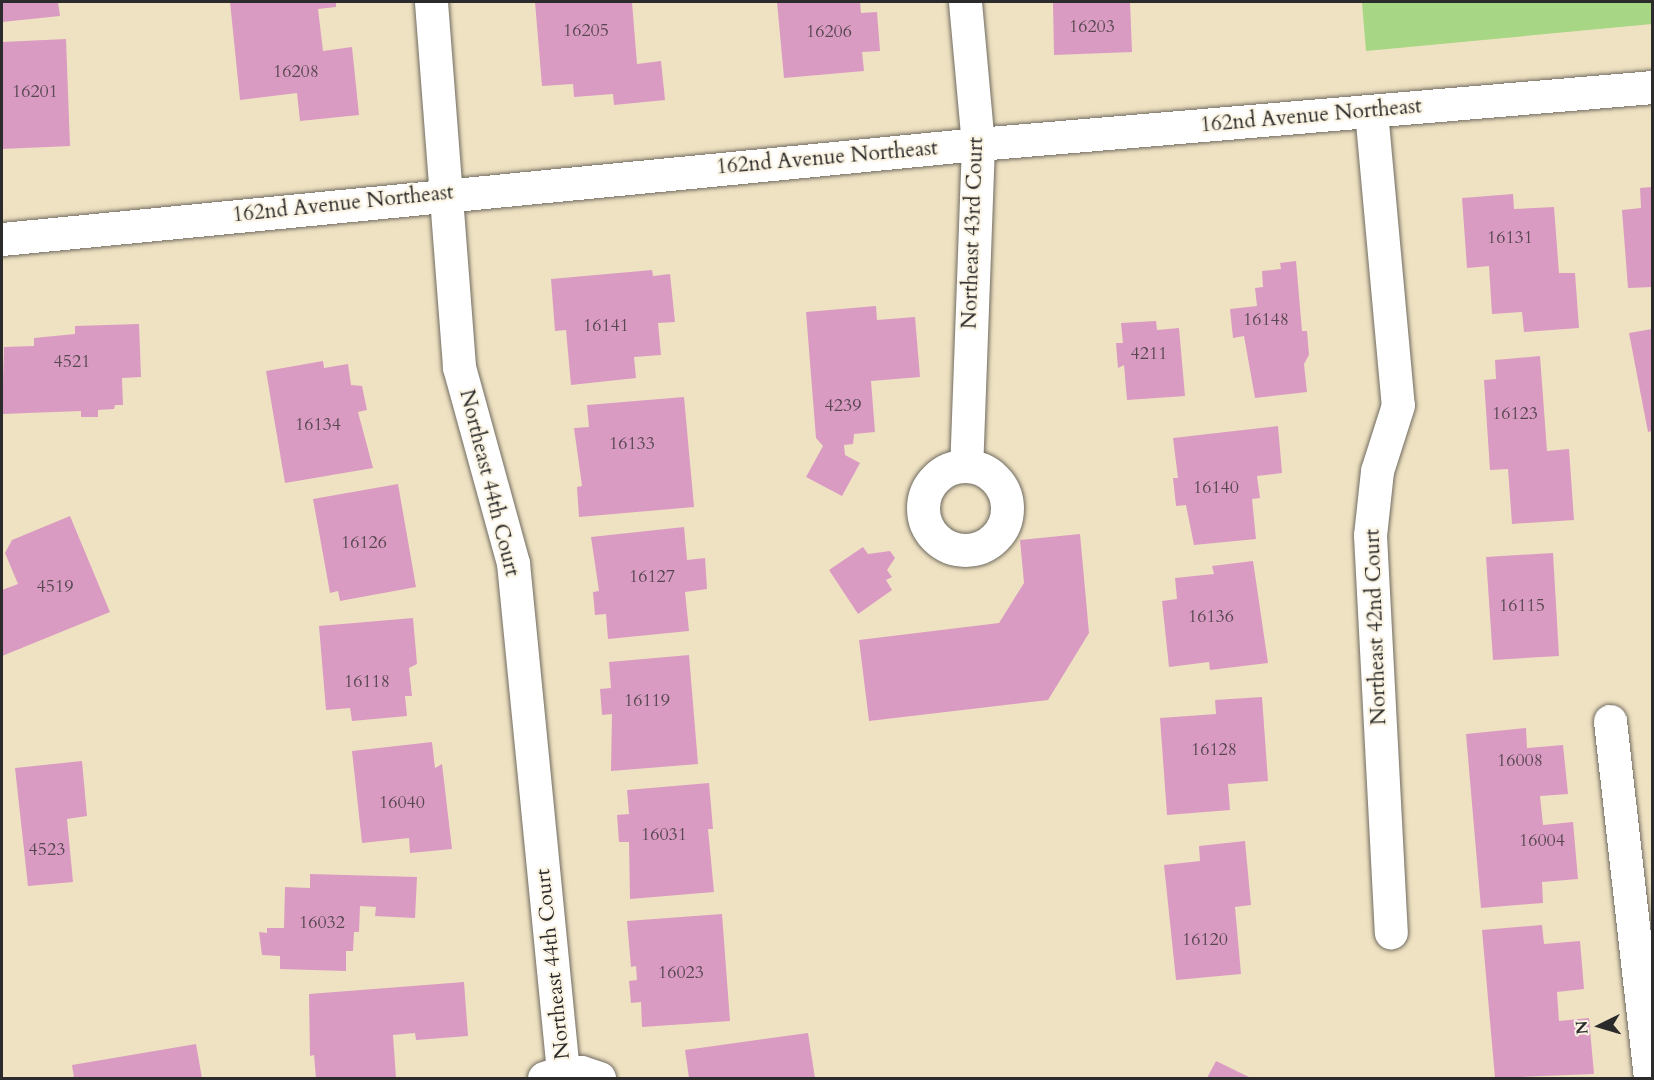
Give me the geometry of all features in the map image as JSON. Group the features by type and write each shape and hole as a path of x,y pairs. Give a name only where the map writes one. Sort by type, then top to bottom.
{"street":[{"name":"Northeast 44th Court","path":"431,2 459,367 513,563 554,1075"},
{"name":"Northeast 43rd Court","path":"965,2 978,144 966,466"},
{"name":"162nd Avenue Northeast","path":"2,239 978,144 1653,87"},
{"name":"Northeast 42nd Court","path":"1371,111 1398,405 1377,471 1370,535 1391,932"},
{"path":"1610,721 1648,1003 1650,1078"},
{"path":"554,1075 581,1072 599,1078"}],"green space":[{"path":"1362,2 1652,2 1652,24 1366,51"}],"building":[{"path":"2,2 58,2 60,16 2,22"},
{"path":"230,2 336,2 336,7 318,9 323,51 352,47 359,115 300,121 297,93 240,100"},
{"path":"535,2 632,2 637,64 661,61 665,100 614,105 613,94 574,97 573,84 542,86"},
{"path":"777,2 860,2 861,13 877,12 880,51 862,52 864,71 784,78"},
{"path":"1053,2 1130,2 1132,52 1054,55"},
{"path":"66,39 70,146 2,149 2,42"},
{"path":"1652,187 1652,287 1628,288 1622,210 1641,208 1640,188"},
{"path":"1513,194 1514,209 1554,207 1559,273 1575,273 1579,328 1524,332 1522,312 1492,314 1489,266 1467,268 1462,198"},
{"path":"1296,261 1302,331 1307,331 1309,355 1304,364 1307,392 1255,398 1244,336 1233,338 1230,309 1257,306 1255,288 1263,287 1262,271 1281,269 1280,263"},
{"path":"652,270 653,276 670,274 675,322 658,323 661,355 634,357 636,378 571,385 566,330 555,331 551,279"},
{"path":"876,306 877,320 915,317 920,377 871,381 875,432 854,434 853,444 844,445 845,455 860,463 842,496 806,477 823,446 816,438 806,312"},
{"path":"1156,321 1157,330 1179,328 1185,396 1127,400 1124,365 1118,368 1116,343 1123,343 1121,323"},
{"path":"139,324 141,377 122,378 123,405 115,405 114,409 98,410 98,417 81,417 81,411 2,414 4,347 34,346 34,338 75,334 75,326"},
{"path":"1652,329 1652,431 1648,432 1629,333"},
{"path":"1540,356 1547,451 1569,449 1574,520 1512,524 1508,469 1490,470 1484,380 1496,379 1495,360"},
{"path":"323,361 324,368 348,364 351,385 362,386 367,410 358,412 373,468 285,483 266,371"},
{"path":"684,397 694,507 579,517 577,487 582,486 574,428 589,427 587,405"},
{"path":"1278,426 1282,473 1257,476 1260,498 1252,499 1256,539 1194,545 1186,505 1176,506 1173,478 1178,478 1173,438"},
{"path":"398,484 416,587 340,601 338,591 330,593 313,499"},
{"path":"70,516 110,612 2,656 2,590 18,584 5,553 12,540"},
{"path":"684,527 687,560 705,558 707,589 685,592 689,631 608,639 606,614 595,615 593,592 599,591 591,537"},
{"path":"1080,534 1089,633 1048,700 869,721 859,640 999,623 1024,583 1020,540"},
{"path":"863,547 868,554 890,551 895,558 887,570 892,577 886,580 892,590 858,614 829,570"},
{"path":"1553,553 1559,656 1493,660 1486,557"},
{"path":"1253,561 1268,663 1210,670 1209,662 1169,667 1162,601 1177,599 1175,578 1214,574 1212,566"},
{"path":"413,618 417,664 409,668 412,696 405,696 407,716 352,721 350,708 326,710 319,626"},
{"path":"689,655 698,764 611,771 612,714 602,715 600,689 611,688 609,662"},
{"path":"1262,697 1268,781 1228,784 1230,810 1167,815 1160,718 1216,714 1215,700"},
{"path":"1526,728 1527,748 1563,745 1568,794 1540,796 1543,825 1573,822 1578,879 1542,882 1543,903 1481,908 1466,734"},
{"path":"432,742 435,768 442,764 452,849 410,853 409,838 362,843 352,751"},
{"path":"82,761 87,816 67,819 73,882 28,886 15,768"},
{"path":"709,783 713,829 708,829 714,892 630,899 629,842 619,842 617,815 629,814 627,790"},
{"path":"1245,841 1251,905 1235,907 1241,974 1176,980 1164,865 1200,861 1199,846"},
{"path":"310,874 417,877 415,918 375,916 376,907 360,906 359,932 354,932 353,951 346,951 346,971 280,969 280,956 262,955 259,932 267,933 267,928 284,928 285,887 310,888"},
{"path":"722,914 730,1021 642,1027 641,1002 631,1003 629,981 637,980 636,966 631,967 627,921"},
{"path":"1542,925 1544,944 1580,941 1584,989 1557,992 1559,1021 1589,1018 1594,1074 1495,1078 1482,930"},
{"path":"464,982 468,1036 416,1040 415,1033 393,1035 396,1078 316,1078 314,1055 310,1056 309,994"},
{"path":"808,1033 815,1078 689,1078 685,1050"},
{"path":"196,1044 202,1078 74,1078 72,1065"},
{"path":"1216,1061 1251,1078 1207,1078"}]}
